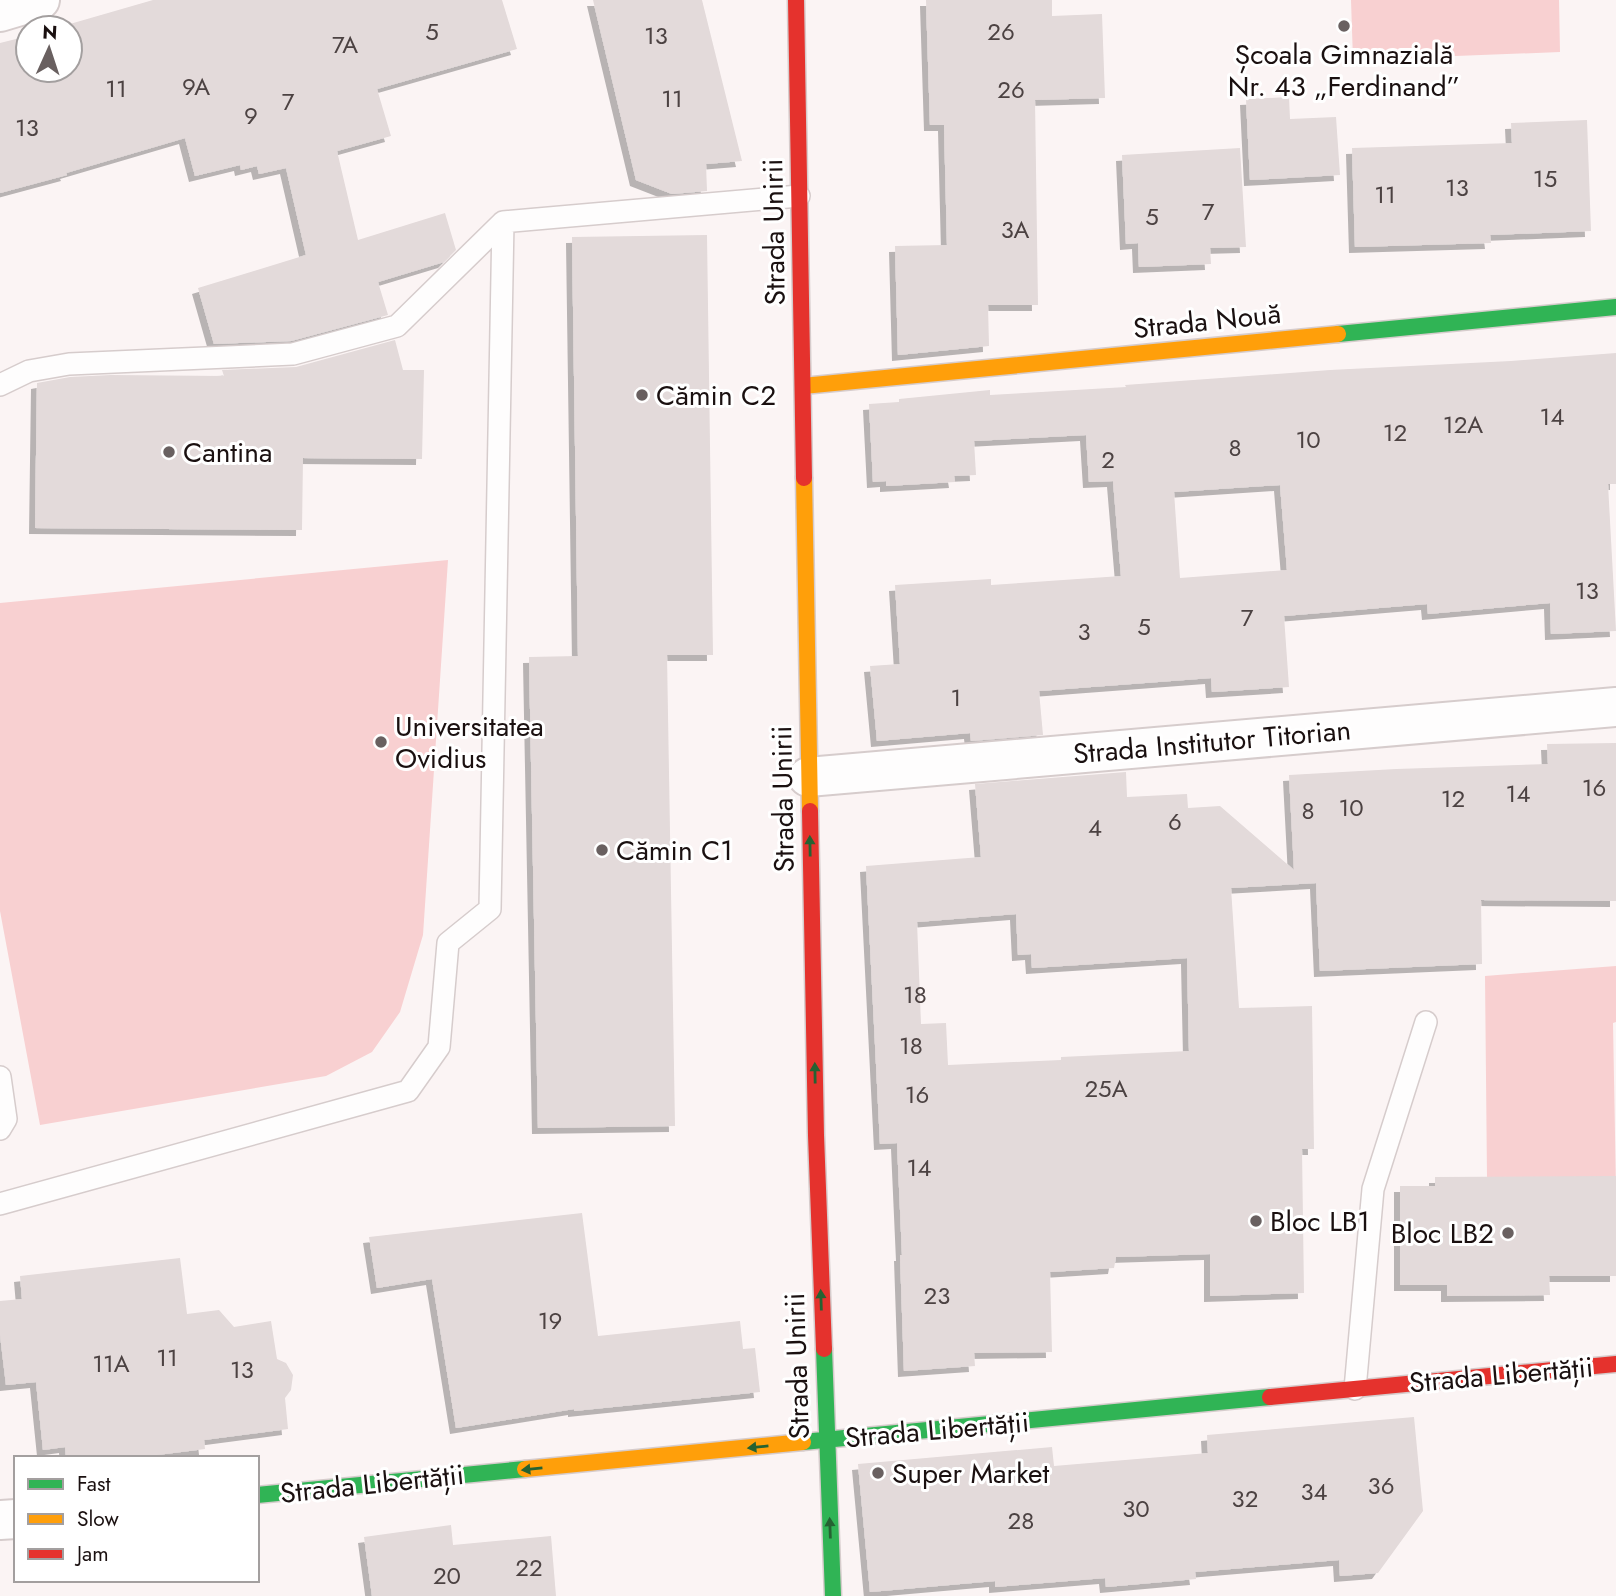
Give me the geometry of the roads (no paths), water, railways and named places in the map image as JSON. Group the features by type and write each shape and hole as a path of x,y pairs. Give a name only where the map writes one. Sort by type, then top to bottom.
{"street":[{"path":"0,12 40,0"},
{"name":"Strada Unirii","path":"796,0 816,1149 833,1596"},
{"name":"Strada Nouă","path":"803,386 1616,307"},
{"name":"Strada Institutor Titorian","path":"808,778 1616,708"},
{"name":"Strada Libertății","path":"259,1495 1616,1364"}],"lane":[{"path":"0,385 29,371 69,364 293,354 397,326 503,222 799,196"},
{"path":"0,1204 408,1091 439,1047 448,943 490,909 503,222"},
{"path":"1355,1389 1373,1189 1426,1022"},
{"path":"0,1077 6,1119 0,1129"}],"place":[{"name":"Școala Gimnazială Nr. 43 „Ferdinand”","path":"1344,26"},
{"name":"Cămin C2","path":"642,395"},
{"name":"Cantina","path":"169,452"},
{"name":"Universitatea Ovidius","path":"381,742"},
{"name":"Cămin C1","path":"602,850"},
{"name":"Bloc LB1","path":"1256,1221"},
{"name":"Bloc LB2","path":"1508,1233"},
{"name":"Super Market","path":"878,1473"}]}
